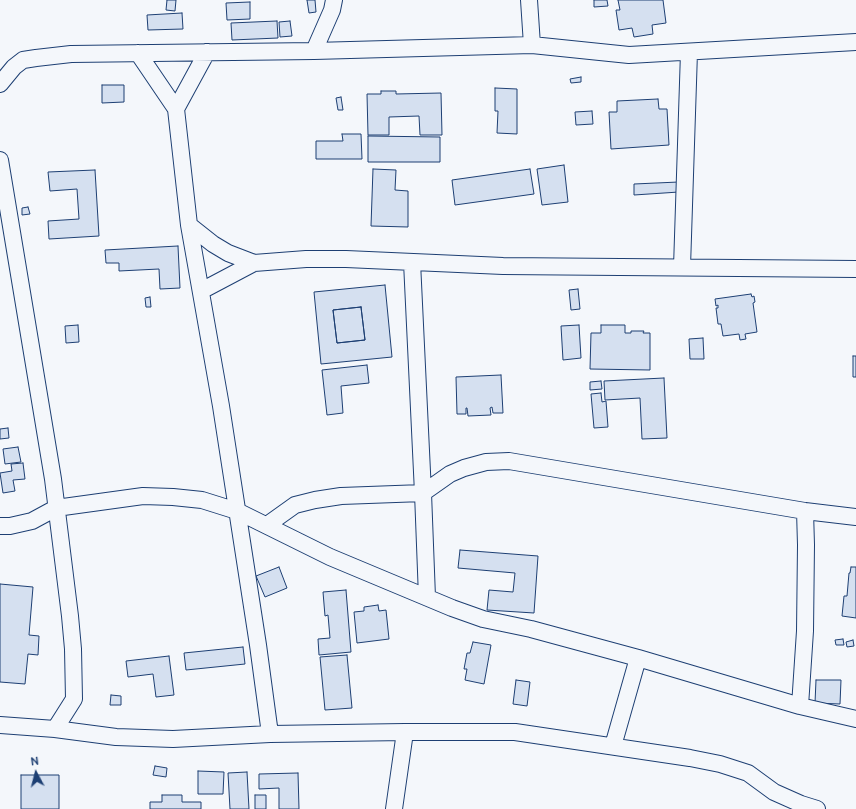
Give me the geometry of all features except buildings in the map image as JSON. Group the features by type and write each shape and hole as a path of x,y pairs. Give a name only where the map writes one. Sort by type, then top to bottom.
{"street":[{"path":"314,51 332,10 334,0"},
{"path":"529,0 532,45"},
{"path":"0,84 14,67 23,60 71,54 314,51 532,45 629,55 856,42"},
{"path":"176,109 206,52"},
{"path":"682,267 689,52"},
{"path":"138,53 176,109 189,225 221,406 258,645 270,734"},
{"path":"0,160 3,197 53,479 71,622 74,700 55,729"},
{"path":"189,225 228,253 254,263"},
{"path":"201,291 254,263 306,259 346,258 503,266 856,269"},
{"path":"412,262 424,493 427,597"},
{"path":"267,525 295,505 341,496 424,493 450,474 464,468 486,462 510,461 805,511 856,517"},
{"path":"0,526 10,526 32,521 56,508 144,496 202,500 237,511 330,557 452,608 484,619 531,629 638,658 800,706 856,719"},
{"path":"800,706 805,631 805,511"},
{"path":"613,746 638,658"},
{"path":"0,725 55,729 116,737 173,738 270,734 515,732 690,758 720,764 748,773 774,792 801,804 817,809"},
{"path":"394,809 405,732"}]}
